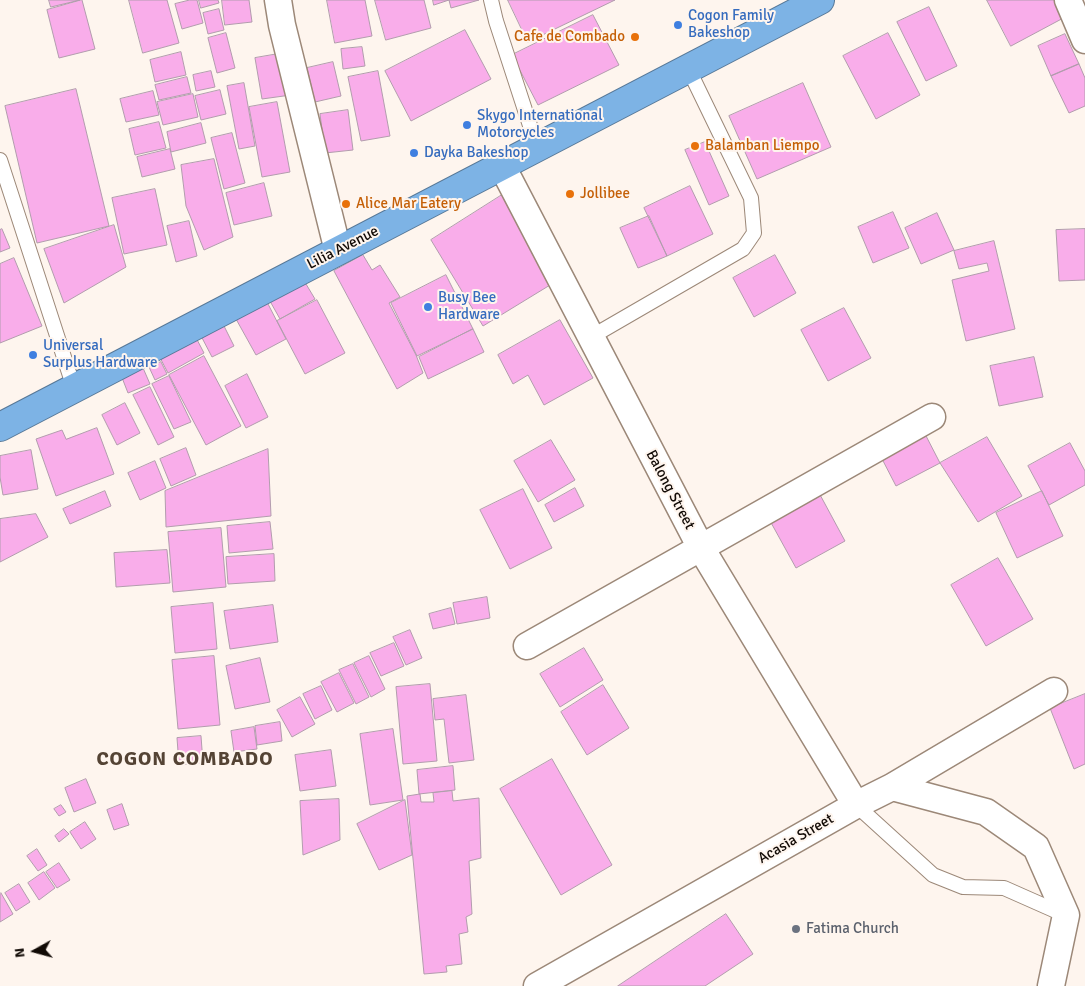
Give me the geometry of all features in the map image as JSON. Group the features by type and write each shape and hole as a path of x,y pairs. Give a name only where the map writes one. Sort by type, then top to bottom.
{"highway":[{"name":"Lilia Avenue","path":"0,427 820,0"}],"street":[{"path":"278,0 338,251"},
{"path":"1068,0 1085,40"},
{"name":"Balong Street","path":"502,166 700,548 856,804"},
{"path":"527,646 932,416"},
{"name":"Acasia Street","path":"537,986 856,804 892,787 1054,691"},
{"path":"892,787 986,812 1036,847 1066,915 1051,986"}],"lane":[{"path":"491,0 496,21 538,147"},
{"path":"590,337 742,249 754,233 752,198 688,68"},
{"path":"0,160 74,388"},
{"path":"856,804 933,875 963,887 1004,888 1066,915"}],"building":[{"path":"49,0 80,0 51,7"},
{"path":"82,0 95,49 59,58 47,10"},
{"path":"129,0 167,0 179,43 143,53"},
{"path":"197,0 203,23 182,29 175,4"},
{"path":"199,0 218,0 219,3 201,8"},
{"path":"222,0 249,0 252,22 225,25"},
{"path":"327,0 365,0 372,36 335,43"},
{"path":"375,0 424,0 431,28 386,40"},
{"path":"433,0 449,0 434,5"},
{"path":"449,0 479,0 451,8"},
{"path":"508,0 615,0 528,42"},
{"path":"987,0 1061,0 1069,15 1011,46"},
{"path":"929,7 957,66 926,81 897,22"},
{"path":"219,9 224,30 208,34 203,13"},
{"path":"593,15 619,65 538,105 512,55"},
{"path":"465,30 491,79 411,121 385,71"},
{"path":"226,33 235,68 217,73 208,38"},
{"path":"888,33 920,95 876,119 843,56"},
{"path":"1065,34 1079,64 1051,76 1038,46"},
{"path":"362,47 365,66 343,69 341,49"},
{"path":"181,52 186,75 155,82 150,60"},
{"path":"284,53 291,95 262,99 255,58"},
{"path":"333,62 341,96 315,102 307,68"},
{"path":"1079,64 1085,78 1085,106 1069,113 1051,76"},
{"path":"211,71 215,87 196,91 193,75"},
{"path":"378,71 390,136 361,141 348,77"},
{"path":"187,77 191,93 159,100 155,85"},
{"path":"244,83 255,146 239,149 227,86"},
{"path":"803,83 831,147 757,179 729,116"},
{"path":"76,89 109,226 37,243 5,106"},
{"path":"220,90 226,114 201,120 195,96"},
{"path":"153,91 159,115 126,122 120,99"},
{"path":"193,94 198,117 163,125 157,102"},
{"path":"277,102 290,172 262,177 249,107"},
{"path":"348,110 353,150 325,153 320,114"},
{"path":"159,122 166,148 135,155 129,129"},
{"path":"201,123 206,143 171,152 167,132"},
{"path":"232,133 245,183 224,189 211,138"},
{"path":"705,142 729,196 709,205 685,150"},
{"path":"170,149 175,169 142,177 137,157"},
{"path":"214,159 233,237 204,250 186,206 181,165"},
{"path":"264,183 272,216 234,225 226,193"},
{"path":"690,186 713,234 667,256 644,208"},
{"path":"155,189 167,245 124,254 112,198"},
{"path":"502,195 555,282 483,326 431,240"},
{"path":"893,212 909,248 873,263 858,227"},
{"path":"937,213 954,250 921,264 905,228"},
{"path":"649,216 667,256 638,268 620,228"},
{"path":"189,221 197,256 176,262 167,226"},
{"path":"114,225 126,267 64,303 44,249"},
{"path":"2,229 10,248 0,252 0,230"},
{"path":"1085,229 1085,280 1059,281 1056,230"},
{"path":"994,241 1015,329 966,341 952,280 989,271 987,263 959,269 954,251"},
{"path":"363,255 372,270 380,265 400,297 389,303 416,355 423,373 397,389 334,271"},
{"path":"775,255 796,293 754,317 733,278"},
{"path":"14,258 42,326 0,343 0,264"},
{"path":"300,274 315,299 280,319 266,294"},
{"path":"446,275 473,329 417,356 391,303"},
{"path":"317,300 345,353 305,374 277,321"},
{"path":"267,302 286,339 256,355 236,319"},
{"path":"844,308 871,358 828,381 801,330"},
{"path":"560,320 593,378 544,405 528,375 513,384 498,355"},
{"path":"222,322 234,346 212,357 200,334"},
{"path":"473,329 484,352 428,379 419,357"},
{"path":"192,330 204,353 168,373 156,350"},
{"path":"204,356 241,426 206,445 169,375"},
{"path":"1034,357 1043,397 999,406 990,366"},
{"path":"140,361 150,384 128,393 119,370"},
{"path":"161,362 167,374 155,380 149,367"},
{"path":"247,374 268,417 246,428 225,386"},
{"path":"169,376 191,422 174,429 152,384"},
{"path":"150,387 174,437 158,445 133,395"},
{"path":"125,403 140,433 117,445 102,415"},
{"path":"97,428 114,474 56,496 36,439 62,430 66,439"},
{"path":"924,432 940,463 896,486 880,455"},
{"path":"987,437 1022,496 978,522 940,463"},
{"path":"551,440 575,480 538,502 514,461"},
{"path":"1070,443 1085,471 1085,485 1049,505 1028,466"},
{"path":"186,448 196,475 171,486 160,459"},
{"path":"268,449 271,516 166,527 165,491"},
{"path":"31,450 38,489 3,495 0,477 0,456"},
{"path":"155,461 166,488 140,500 128,473"},
{"path":"575,488 584,506 554,522 545,505"},
{"path":"523,489 552,548 510,569 480,510"},
{"path":"105,491 111,506 70,524 63,509"},
{"path":"818,491 845,541 796,568 769,519"},
{"path":"1042,491 1063,536 1017,558 996,513"},
{"path":"36,514 48,537 0,562 0,519"},
{"path":"270,522 273,549 229,553 227,526"},
{"path":"221,528 226,587 173,592 168,532"},
{"path":"167,550 170,583 116,587 114,553"},
{"path":"274,554 275,581 228,584 226,557"},
{"path":"998,558 1033,619 986,646 951,585"},
{"path":"487,597 490,618 457,624 453,603"},
{"path":"213,603 217,649 175,653 171,607"},
{"path":"273,605 278,642 230,649 224,611"},
{"path":"451,608 455,624 433,629 429,614"},
{"path":"410,630 422,658 406,665 393,637"},
{"path":"394,643 404,666 381,676 370,653"},
{"path":"584,648 603,680 560,707 540,674"},
{"path":"214,656 220,725 178,729 172,660"},
{"path":"369,656 385,689 371,697 354,663"},
{"path":"260,658 270,702 235,709 226,666"},
{"path":"353,664 369,697 356,704 339,670"},
{"path":"339,673 354,703 337,712 321,682"},
{"path":"430,684 437,761 403,764 396,687"},
{"path":"603,685 629,728 587,755 561,712"},
{"path":"321,686 332,710 315,719 303,694"},
{"path":"1085,694 1085,764 1074,769 1050,708"},
{"path":"466,695 474,760 449,763 444,719 435,720 433,699"},
{"path":"300,697 315,724 292,737 277,710"},
{"path":"280,722 282,741 257,745 255,726"},
{"path":"254,727 257,749 234,752 231,731"},
{"path":"393,729 403,800 370,805 360,734"},
{"path":"201,736 203,763 179,765 177,738"},
{"path":"331,750 336,786 300,791 295,755"},
{"path":"552,759 612,865 561,895 500,789"},
{"path":"453,766 455,790 419,794 417,770"},
{"path":"86,779 96,803 74,812 65,788"},
{"path":"452,791 453,801 479,798 481,858 469,861 472,914 466,917 468,932 459,934 462,964 446,966 447,972 424,974 407,796 420,794 421,802 434,802 433,793"},
{"path":"339,799 340,840 303,855 300,801"},
{"path":"405,800 412,855 379,870 357,824"},
{"path":"122,804 129,825 114,830 107,810"},
{"path":"61,805 66,812 59,816 54,809"},
{"path":"85,822 96,839 81,849 70,832"},
{"path":"64,829 69,834 59,842 55,836"},
{"path":"37,849 47,865 38,871 27,856"},
{"path":"59,863 70,880 57,888 46,872"},
{"path":"44,872 55,888 39,900 28,883"},
{"path":"19,884 30,902 16,911 5,893"},
{"path":"0,894 13,914 0,922"},
{"path":"726,914 753,954 705,986 618,986"}],"place":[{"name":"Cogon Family Bakeshop","path":"678,25"},
{"name":"Cafe de Combado","path":"635,37"},
{"name":"Skygo International Motorcycles","path":"467,125"},
{"name":"Balamban Liempo","path":"695,146"},
{"name":"Dayka Bakeshop","path":"414,153"},
{"name":"Jollibee","path":"570,194"},
{"name":"Alice Mar Eatery","path":"346,204"},
{"name":"Busy Bee Hardware","path":"428,307"},
{"name":"Universal Surplus Hardware","path":"33,355"},
{"name":"Fatima Church","path":"796,929"}],"district":[{"name":"COGON COMBADO","path":"185,760"}]}
